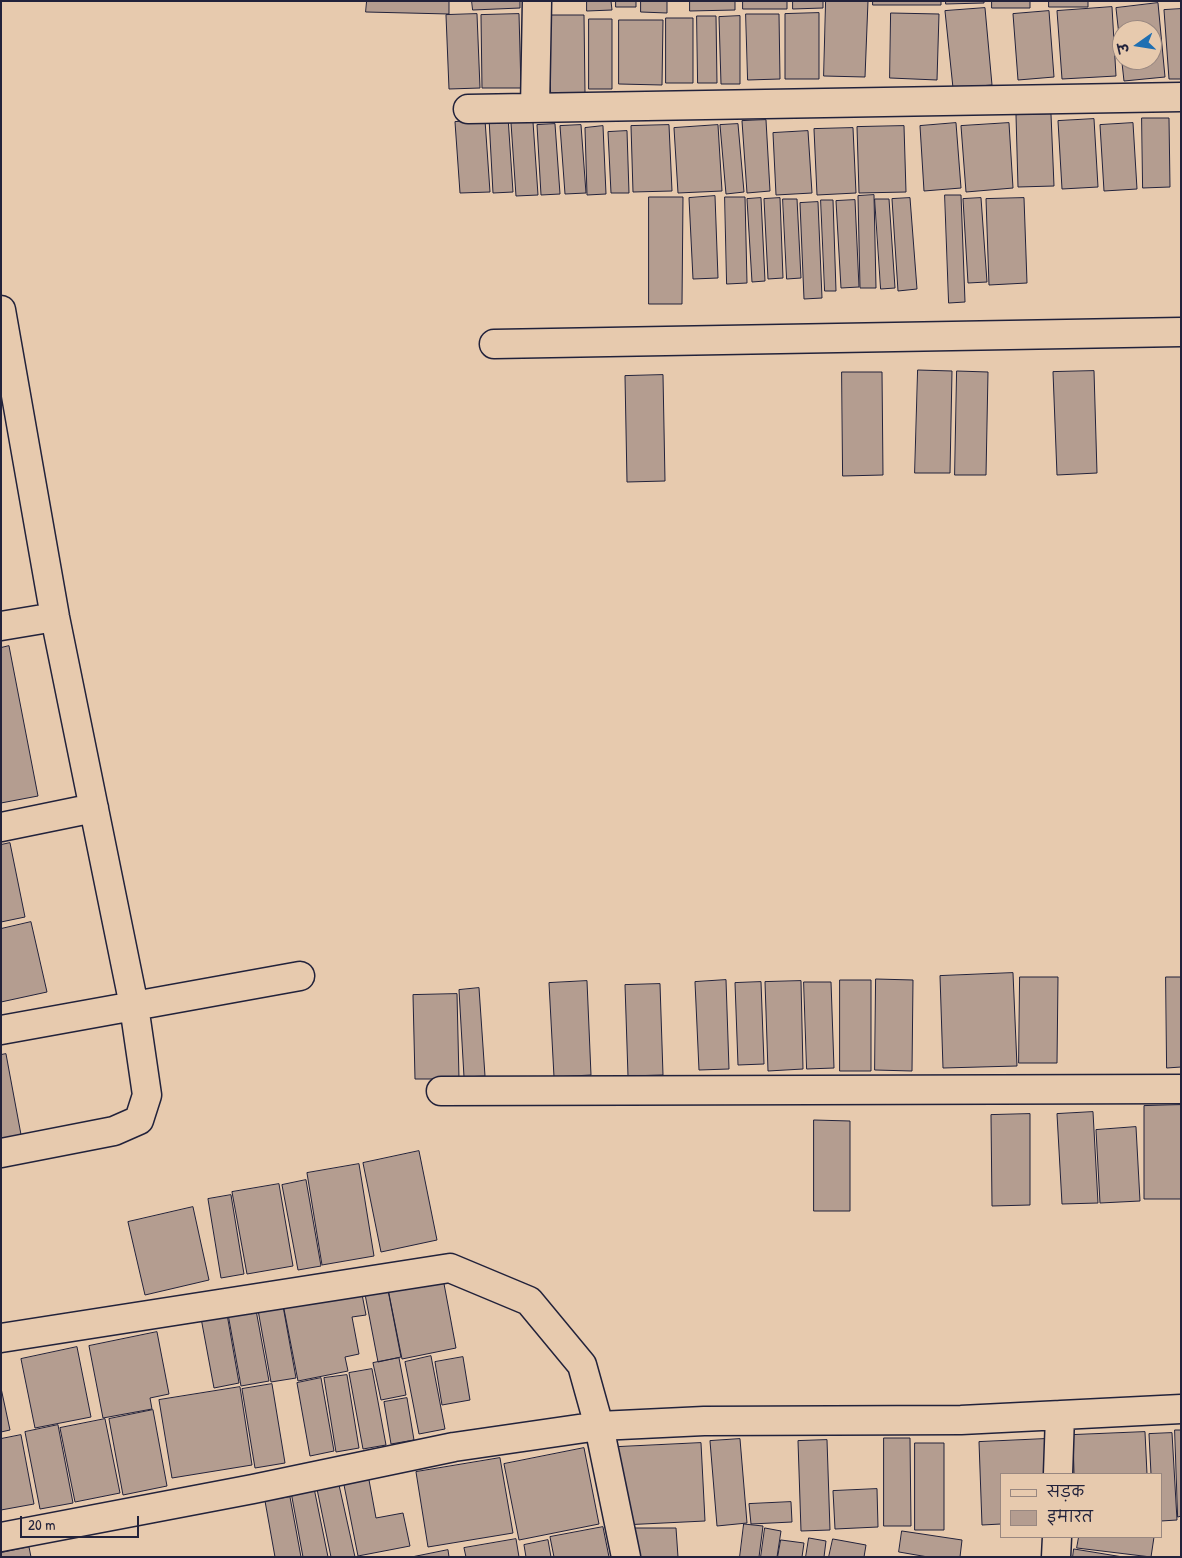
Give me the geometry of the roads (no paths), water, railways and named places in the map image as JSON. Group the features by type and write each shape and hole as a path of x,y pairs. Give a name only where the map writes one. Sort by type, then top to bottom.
{"street":[{"path":"535,108 537,1"},
{"path":"468,109 1181,97"},
{"path":"1,310 55,617 134,1006 147,1095 139,1120 114,1131 1,1153"},
{"path":"494,344 1181,332"},
{"path":"1,626 55,617"},
{"path":"1,827 94,808"},
{"path":"1,1030 300,976"},
{"path":"441,1091 1181,1089"},
{"path":"1,1338 450,1268 528,1301 582,1365 599,1426 626,1557"},
{"path":"1,1537 253,1489 454,1447 599,1426 704,1421 961,1420 1181,1409"},
{"path":"1058,1473 1060,1415"},
{"path":"1056,1557 1057,1538"}]}
